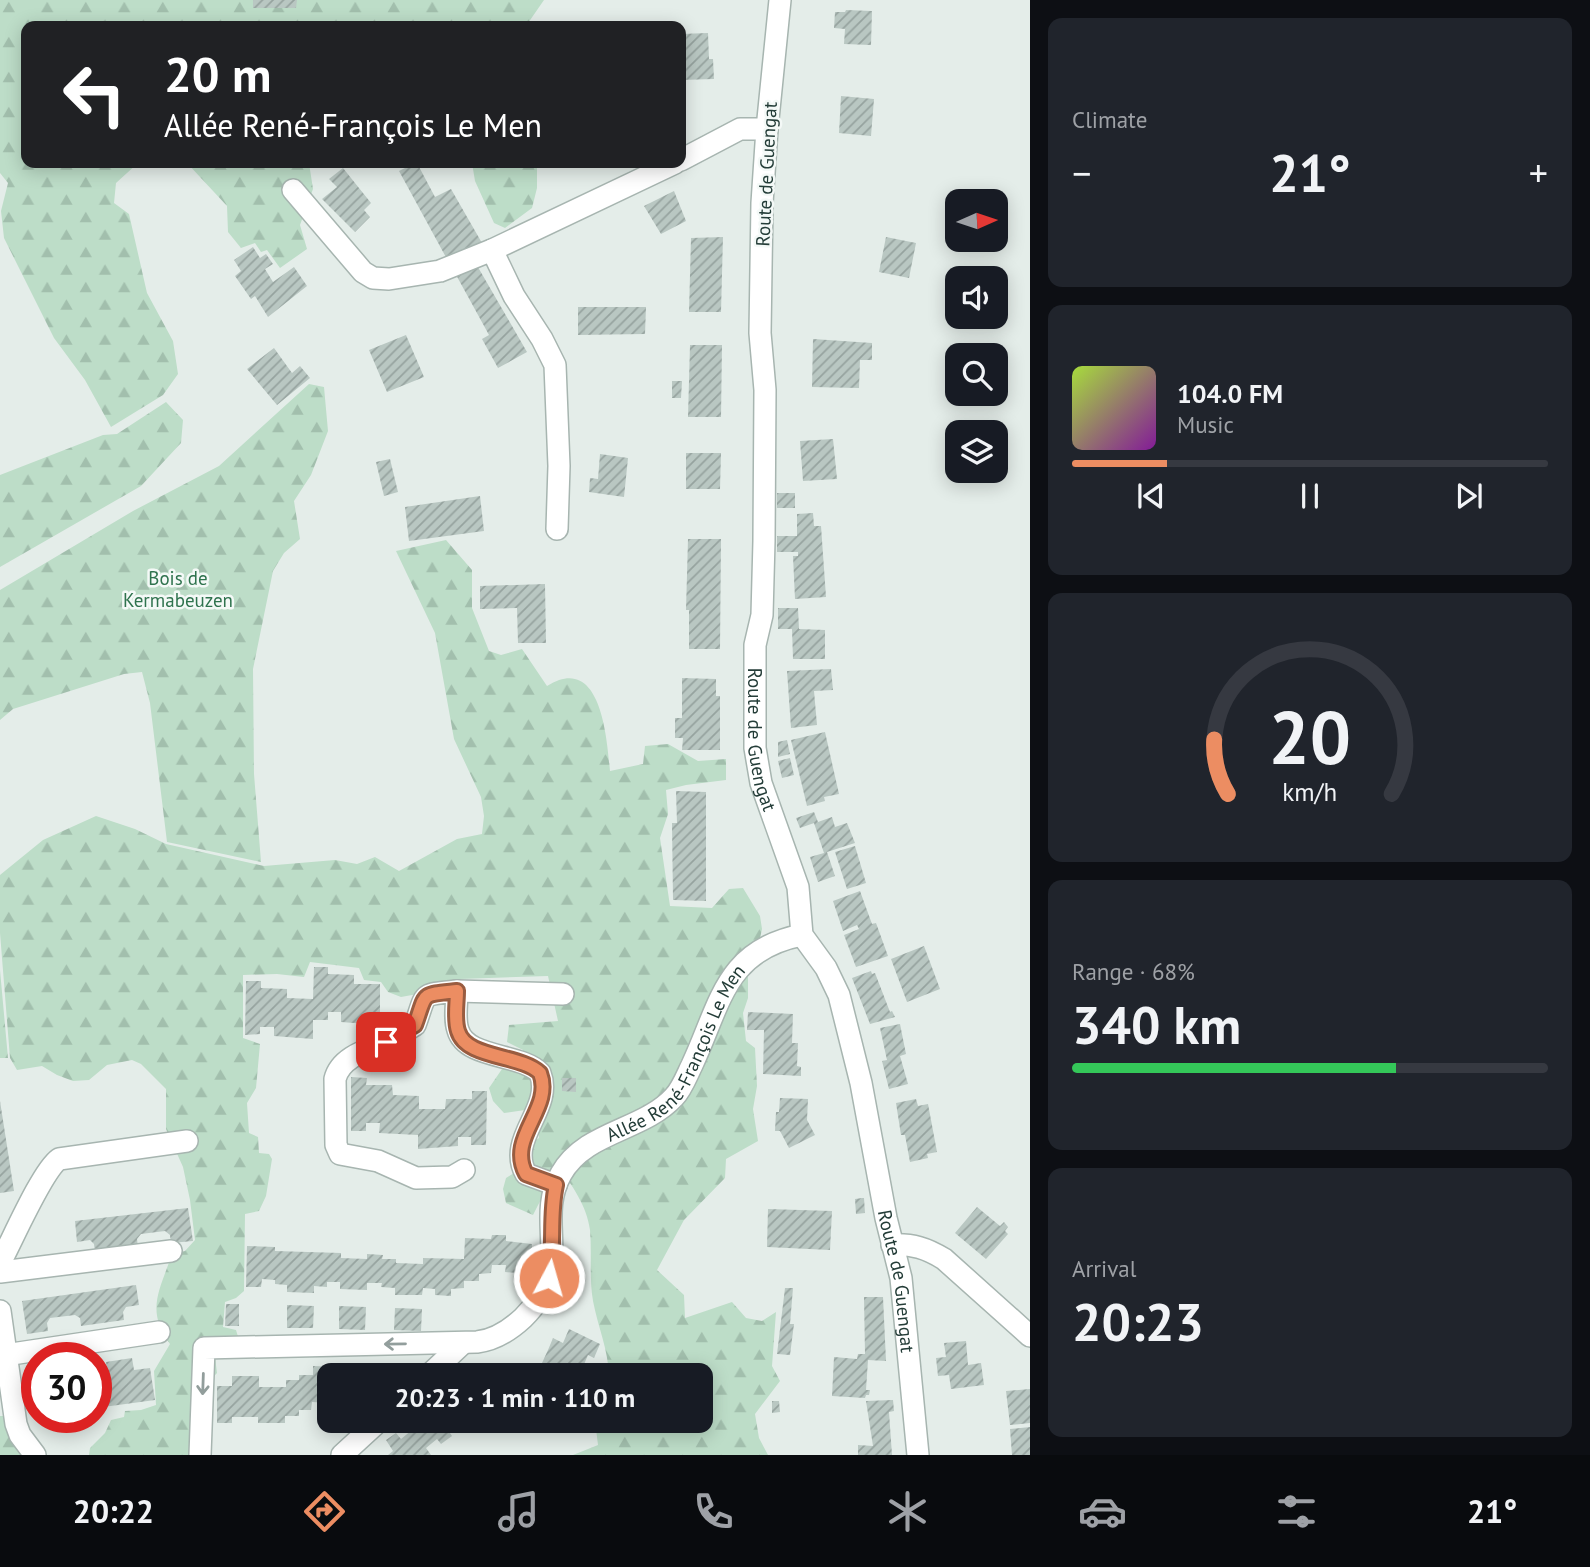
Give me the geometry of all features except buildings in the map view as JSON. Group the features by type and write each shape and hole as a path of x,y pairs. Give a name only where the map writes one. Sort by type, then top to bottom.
{"street":[{"name":"Route de Guengat","path":"780,0 766,129 762,203 760,333 765,390 764,564 762,615 755,645 754,737 758,771 798,887 802,935 826,968 839,995 861,1083 892,1245 901,1278 918,1455"},
{"path":"686,157 740,129 766,129"},
{"path":"293,190 363,272 373,278 389,279 440,271 492,250 664,168"},
{"path":"492,250 514,296 542,339 555,365 559,466 557,528"},
{"name":"Allée René-François Le Men","path":"200,1455 204,1348 487,1341 522,1319 545,1289 552,1264 552,1208 561,1173 583,1149 656,1112 676,1096 713,1014 741,964 767,945 802,935"},
{"path":"457,991 456,1025 464,1041 473,1047 527,1063 540,1073 543,1090 522,1142 521,1161 526,1174 556,1185"},
{"path":"464,1170 452,1177 416,1178 378,1161 340,1154 336,1145 337,1070 346,1061 400,1036 415,1025 424,997 457,991 563,994"},
{"path":"0,1263 53,1163 59,1159 187,1141"},
{"path":"892,1245 912,1244 932,1251 964,1274 1030,1336"},
{"path":"0,1272 170,1251"},
{"path":"0,1311 16,1424 35,1455"},
{"path":"3,1347 159,1332"},
{"path":"442,1363 463,1343"},
{"path":"342,1455 366,1433"}],"green space":[{"path":"0,0 544,0 529,21 21,21 21,168 132,168 116,183 114,203 129,214 147,293 173,341 178,374 163,395 111,427 85,380 54,338 4,238 1,211 8,183 0,173"},
{"path":"192,168 310,168 313,189 300,225 307,249 280,268 267,250 261,252 255,243 241,248 228,232 227,206"},
{"path":"473,168 537,168 537,188 532,208 505,228 494,223 475,181"},
{"name":"Bois de Kermabeuzen","path":"309,384 324,387 328,431 311,475 294,501 300,539 284,553 273,571 253,669 254,774 261,862 167,842 150,703 142,672 124,674 13,709 0,720 0,590 133,511 219,466"},
{"path":"166,402 183,420 181,443 141,486 0,567 0,475 103,435 117,434"},
{"path":"446,540 472,570 472,608 489,651 501,655 522,649 547,686 565,679 579,680 590,689 598,703 603,721 610,771 643,764 645,746 668,744 698,761 726,759 726,780 666,790 668,814 660,838 670,906 712,908 729,889 743,888 760,916 762,929 754,966 748,976 748,998 743,1013 746,1041 755,1048 757,1086 753,1109 758,1141 726,1159 725,1178 684,1220 657,1270 684,1295 685,1318 732,1302 746,1318 762,1321 776,1312 772,1366 780,1381 755,1414 759,1438 768,1455 573,1455 598,1445 596,1433 713,1433 713,1363 608,1363 593,1301 590,1230 578,1196 558,1166 533,1215 506,1203 503,1189 506,1178 514,1173 526,1146 539,1138 536,1091 525,1110 504,1113 493,1101 489,1088 502,1069 522,1061 523,1050 507,1042 509,1025 558,1021 548,976 460,979 434,991 401,997 388,992 381,982 364,980 359,968 310,962 304,977 277,974 243,975 243,1038 260,1044 256,1088 247,1103 249,1133 258,1137 259,1153 269,1154 272,1159 266,1196 259,1211 245,1214 244,1291 225,1302 223,1327 236,1330 239,1340 215,1357 217,1373 205,1386 195,1455 89,1455 90,1448 105,1433 112,1433 112,1420 124,1417 125,1411 156,1405 154,1371 170,1344 158,1321 157,1300 172,1254 185,1251 195,1240 190,1200 183,1167 166,1129 166,1089 141,1064 132,1060 107,1065 89,1080 73,1081 42,1066 17,1070 10,1058 0,933 0,875 43,840 96,816 135,829 166,844 264,866 335,860 357,864 375,857 399,871 457,839 482,834 484,816 481,797 454,739 435,633 396,551"},
{"path":"0,970 8,1058 0,1058"},
{"path":"0,1416 5,1416 28,1455 0,1455"}],"route":[{"path":"386,1042 415,1025 424,997 457,991 456,1025 464,1041 498,1056 527,1063 540,1073 543,1090 522,1142 520,1154 526,1174 556,1185 552,1208 553,1248 549,1278"}]}
